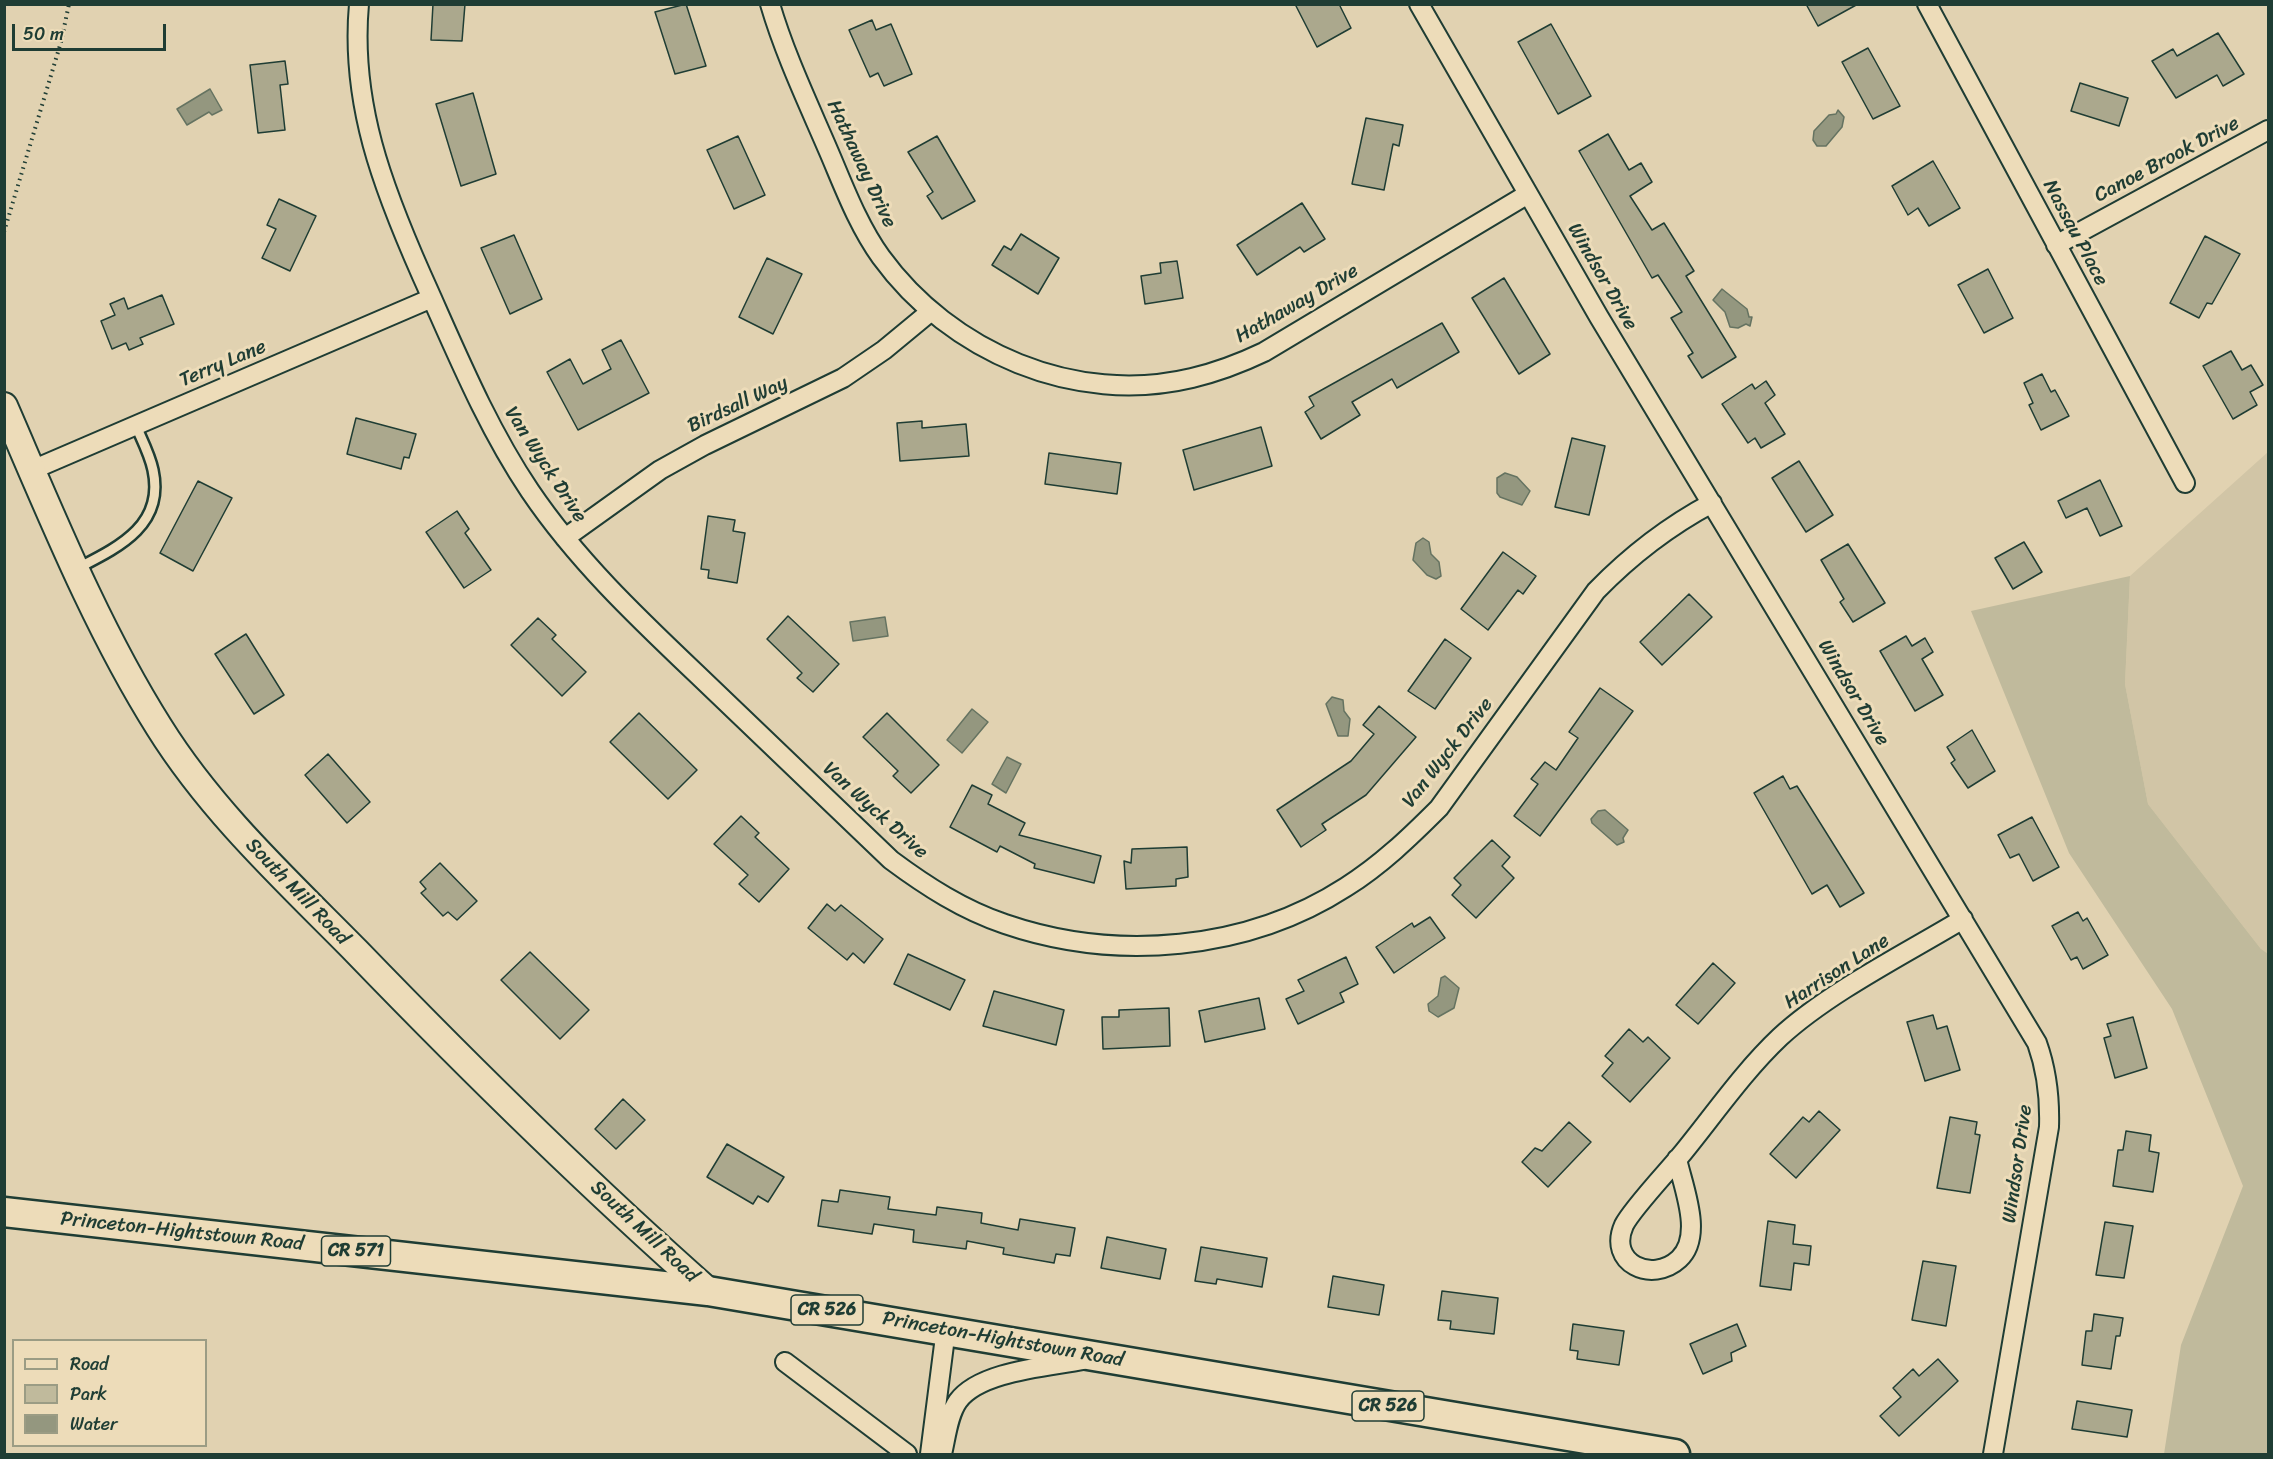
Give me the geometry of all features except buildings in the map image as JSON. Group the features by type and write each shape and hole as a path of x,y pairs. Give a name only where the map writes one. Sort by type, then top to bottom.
{"main road":[{"name":"South Mill Road","path":"4,405 126,671 159,727 196,781 238,831 415,1011 637,1228 708,1291"},
{"name":"Princeton-Hightstown Road","path":"4,1212 708,1291 946,1329 1100,1358 1676,1455"}],"street":[{"name":"Van Wyck Drive","path":"360,4 359,63 373,151 387,198 475,394 530,490 565,538 627,607 891,860 924,885 995,920 1052,937 1099,945 1182,944 1230,936 1269,924 1308,908 1344,888 1378,865 1439,808 1596,591 1625,561 1658,535 1712,504"},
{"name":"Hathaway Drive","path":"770,4 781,41 861,224 897,278 930,312 967,339 1004,359 1044,373 1111,385 1148,384 1190,378 1231,367 1264,352 1528,194"},
{"name":"Windsor Drive","path":"1419,4 1528,194 1712,504 2037,1043 2046,1068 2050,1097 2049,1127 1993,1455"},
{"name":"Nassau Place","path":"1927,4 2185,483"},
{"name":"Canoe Brook Drive","path":"2056,245 2268,130"},
{"name":"Terry Lane","path":"33,470 432,298"},
{"name":"Birdsall Way","path":"565,538 660,470 705,445 843,378 884,351 930,312"},
{"name":"Harrison Lane","path":"1677,1160 1691,1226 1689,1245 1681,1258 1667,1268 1652,1272 1636,1267 1624,1256 1620,1240 1624,1225 1677,1160 1760,1059 1787,1031 1810,1013 1963,919"},
{"path":"930,1455 946,1329"},
{"path":"942,1455 952,1412 958,1401 977,1384 1029,1370 1100,1358"},
{"path":"785,1362 907,1455"}],"lane":[{"path":"77,568 123,544 145,522 156,492 153,469 136,426"}],"path":[{"path":"4,232 61,42 69,4"}],"shaded area":[{"path":"2268,452 2268,979 2261,949 2148,804 2125,684 2130,576"}],"green space":[{"path":"2130,576 2125,684 2148,804 2261,949 2268,954 2268,1454 2164,1454 2181,1345 2243,1186 2172,1009 2069,853 1971,611"}],"water":[{"path":"210,89 222,110 212,115 209,112 187,125 177,109"},
{"path":"1838,110 1844,117 1842,127 1826,146 1817,146 1813,140 1814,131 1829,115 1836,114"},
{"path":"1722,289 1747,309 1749,317 1752,317 1750,326 1746,324 1738,328 1730,327 1725,312 1713,300"},
{"path":"1505,473 1517,477 1530,491 1522,505 1500,497 1497,493 1497,478"},
{"path":"1423,538 1429,542 1431,554 1439,562 1441,576 1436,579 1427,575 1413,560 1416,543"},
{"path":"885,617 888,636 853,641 850,622"},
{"path":"1332,697 1343,700 1344,711 1350,719 1348,736 1338,736 1326,704"},
{"path":"972,709 988,722 962,753 947,740"},
{"path":"1007,757 1021,764 1006,793 992,784"},
{"path":"1605,810 1628,830 1623,838 1624,842 1617,845 1592,823 1591,819 1598,811"},
{"path":"1445,976 1459,988 1454,1008 1438,1017 1429,1011 1428,1004 1438,996 1441,978"}]}
